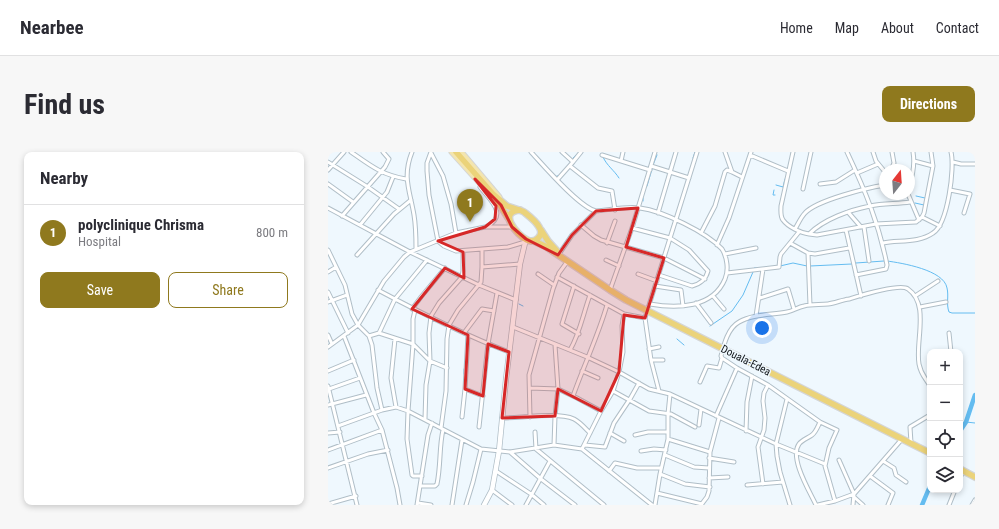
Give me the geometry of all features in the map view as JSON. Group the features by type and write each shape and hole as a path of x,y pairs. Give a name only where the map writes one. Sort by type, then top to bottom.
{"highway":[{"path":"456,152 503,204 512,227 526,241 534,241 545,246 567,261"},
{"path":"503,204 524,212 538,225 548,241 567,261"},
{"path":"509,219 510,215 514,211 520,210"},
{"path":"534,241 538,238 541,230"},
{"name":"Douala-Edea","path":"567,261 646,314 723,349 927,452"},
{"path":"963,471 975,477"}],"main road":[{"path":"452,152 475,179 503,204"},
{"path":"461,152 503,204"},
{"path":"484,505 492,490 496,471 520,264 526,241"}],"street":[{"path":"328,170 344,152"},
{"path":"351,152 381,173 406,179"},
{"path":"342,216 353,202 381,173 390,159 383,152"},
{"path":"412,152 406,169 406,179 416,227 416,249"},
{"path":"431,152 443,176 451,204 456,233"},
{"path":"431,152 427,163 427,171 429,195 438,241 444,246 454,250 463,251 508,247 526,241"},
{"path":"530,152 557,180 588,208 596,211 638,208 658,214 688,225 717,244 725,254 727,273 719,291 713,296 696,303 683,306 650,304"},
{"path":"562,152 573,162"},
{"path":"557,180 581,152"},
{"path":"621,161 624,152"},
{"path":"610,290 626,247 655,152"},
{"path":"658,214 676,152"},
{"path":"659,391 649,349 646,314 656,286 696,152"},
{"path":"725,152 732,172"},
{"path":"793,152 781,206 782,219 799,232 818,235 876,224 904,223 919,220 922,217 933,166 931,152"},
{"path":"803,189 811,152"},
{"path":"847,152 865,189 871,206 883,243 887,268 856,275"},
{"path":"820,184 836,182 856,172 878,164 873,152"},
{"path":"892,152 894,164"},
{"path":"913,152 914,164"},
{"path":"883,243 916,240 933,234 940,226 948,203 950,190 953,162 951,152"},
{"path":"717,244 729,218 750,154 788,171"},
{"path":"602,155 650,170"},
{"path":"914,161 933,166"},
{"path":"328,162 368,186 399,209"},
{"path":"953,162 961,164 975,164"},
{"path":"570,166 598,188 612,191 615,210"},
{"path":"651,166 689,178"},
{"path":"701,233 715,206 726,170 742,177"},
{"path":"360,225 383,198 393,177"},
{"path":"475,179 495,204 497,209 493,222 485,227"},
{"path":"328,184 353,202"},
{"path":"795,229 806,212 831,199 879,186"},
{"path":"950,190 970,194 964,213"},
{"path":"357,255 399,209 411,200"},
{"path":"810,234 819,226 848,212 871,206 910,202 919,220"},
{"path":"328,208 410,252 479,285 516,300"},
{"path":"559,254 572,235 596,211"},
{"path":"848,212 863,227 869,261"},
{"path":"922,217 940,226"},
{"path":"607,243 615,221"},
{"path":"581,225 594,236 607,243 664,258 705,279"},
{"path":"328,347 358,325 378,290 404,257 410,252 456,233 485,227 512,227"},
{"path":"632,228 670,238 690,250 707,270 705,279 692,286 659,275"},
{"path":"846,230 861,296"},
{"path":"727,273 779,267 780,257 799,232"},
{"path":"790,243 808,253 828,252 849,248"},
{"path":"725,254 756,248"},
{"path":"420,486 435,486 437,484 442,450 440,443 446,391 447,339 449,325 458,310 479,285 481,280 482,249"},
{"path":"328,250 345,285 350,309 358,325 369,336 372,345 377,388 382,410"},
{"path":"425,419 426,385 430,361 429,333 431,316 439,303 462,277 463,251"},
{"path":"808,253 810,305"},
{"path":"379,333 395,299 427,260"},
{"path":"606,260 619,266"},
{"path":"530,417 529,375 554,285 561,269 567,261"},
{"path":"482,267 520,264"},
{"path":"328,272 336,267"},
{"path":"422,476 413,476 410,472 407,439 413,344 412,319 414,309 420,297 445,268"},
{"path":"756,316 760,298 763,269"},
{"path":"538,274 554,285"},
{"path":"638,274 657,282"},
{"path":"557,277 624,314 646,314"},
{"path":"915,296 938,281"},
{"path":"574,286 562,324 579,334"},
{"path":"656,286 681,290 683,306"},
{"path":"700,382 707,366 719,368 728,334 735,325 744,319 789,312 802,306 828,304 903,287 909,289 915,296 920,307 918,356 921,372 927,382"},
{"path":"760,298 788,289 794,309"},
{"path":"378,290 468,335 509,352"},
{"path":"328,292 348,333"},
{"path":"479,427 488,344 497,293"},
{"path":"328,302 332,299 347,295"},
{"path":"570,350 579,334 583,313 590,295"},
{"path":"713,296 724,309"},
{"path":"920,307 946,302"},
{"path":"696,303 710,323"},
{"path":"573,396 587,357 598,334 607,305"},
{"path":"464,333 482,309 494,311"},
{"path":"582,449 613,391 619,372 623,355 622,326 624,314"},
{"path":"513,327 587,357 619,372 649,389 670,394 746,431 825,464"},
{"path":"369,336 379,333 413,344 430,361 447,368"},
{"path":"949,333 951,349"},
{"path":"328,335 332,344"},
{"path":"462,417 468,335"},
{"path":"344,336 366,395 382,430 398,488 400,505"},
{"path":"395,338 392,378 393,395 396,407"},
{"path":"554,445 558,390 555,345"},
{"path":"649,349 658,347"},
{"path":"722,358 768,385 820,422 837,430 829,448 825,464 835,501"},
{"path":"328,371 354,360"},
{"path":"651,360 663,360"},
{"path":"657,493 702,504 707,497 710,487 709,458 718,417 737,368"},
{"path":"582,371 598,378"},
{"path":"746,431 747,402 752,376"},
{"path":"357,505 328,387 360,378"},
{"path":"585,444 605,447 616,419 630,400 639,383"},
{"path":"763,484 758,450 762,438 765,418 763,401 764,393 768,385"},
{"path":"530,388 558,390 601,411"},
{"path":"465,389 483,396"},
{"path":"613,391 649,411 668,414 695,427"},
{"path":"338,426 382,410 396,407 425,419 481,449 510,452 554,445 582,449 594,460 654,505 668,439 670,394"},
{"path":"328,405 366,395"},
{"path":"787,399 776,444 777,456 790,505"},
{"path":"699,425 701,409"},
{"path":"502,418 564,416 574,419 583,425 590,433"},
{"path":"911,444 910,427 927,417"},
{"path":"820,422 813,434 799,445 797,452 797,460 804,479 817,505 853,495 902,439"},
{"path":"430,505 418,504 428,435 432,423"},
{"path":"328,450 382,430"},
{"path":"328,433 340,432"},
{"path":"535,432 536,449 604,505"},
{"path":"635,435 648,432 668,432"},
{"path":"610,433 624,441"},
{"path":"668,439 710,452"},
{"path":"452,505 462,440"},
{"path":"466,505 481,449"},
{"path":"641,451 654,449 666,450"},
{"path":"328,468 368,454 388,450"},
{"path":"510,452 541,479 575,505"},
{"path":"665,455 694,467 709,468"},
{"path":"709,458 734,462"},
{"path":"840,460 853,495 853,505"},
{"path":"526,505 550,461"},
{"path":"883,461 894,468 896,475 906,482"},
{"path":"609,471 615,463 637,468 661,468"},
{"path":"496,471 531,494 544,505"},
{"path":"660,474 685,484 710,487"},
{"path":"870,476 893,493 888,505"},
{"path":"709,478 728,477"},
{"path":"747,485 783,482"},
{"path":"492,490 512,505"},
{"path":"949,505 954,493"},
{"path":"853,495 864,505"},
{"path":"328,504 356,496"},
{"path":"972,505 975,500"}],"highlighted area":[{"path":"475,179 501,205 512,227 526,239 558,255 572,235 596,211 638,208 626,247 664,258 645,318 624,315 619,372 601,411 558,389 555,416 502,418 509,352 488,344 483,396 465,389 468,335 412,309 445,268 464,278 463,252 438,241 485,227 495,219 496,206"}],"waterway":[{"path":"573,158 579,152"},
{"path":"693,158 695,152"},
{"path":"653,165 657,155"},
{"path":"603,157 606,163 619,178"},
{"path":"647,186 652,169"},
{"path":"776,185 783,187 785,179"},
{"path":"774,190 773,195 775,195"},
{"path":"916,196 925,198"},
{"path":"915,203 924,205"},
{"path":"672,228 674,221"},
{"path":"856,263 884,261"},
{"path":"887,261 922,268 938,276 947,288 949,312 975,313"},
{"path":"780,266 793,263 807,266"},
{"path":"810,266 852,264"},
{"path":"754,269 759,268"},
{"path":"710,326 732,311 743,295 753,272"},
{"path":"519,304 523,306"},
{"path":"677,339 684,345"},
{"path":"464,369 464,374"},
{"path":"963,426 966,422 975,395"},
{"path":"966,422 975,423"},
{"path":"922,505 927,493"}],"place":[{"name":"polyclinique Chrisma","path":"470,222"}]}
